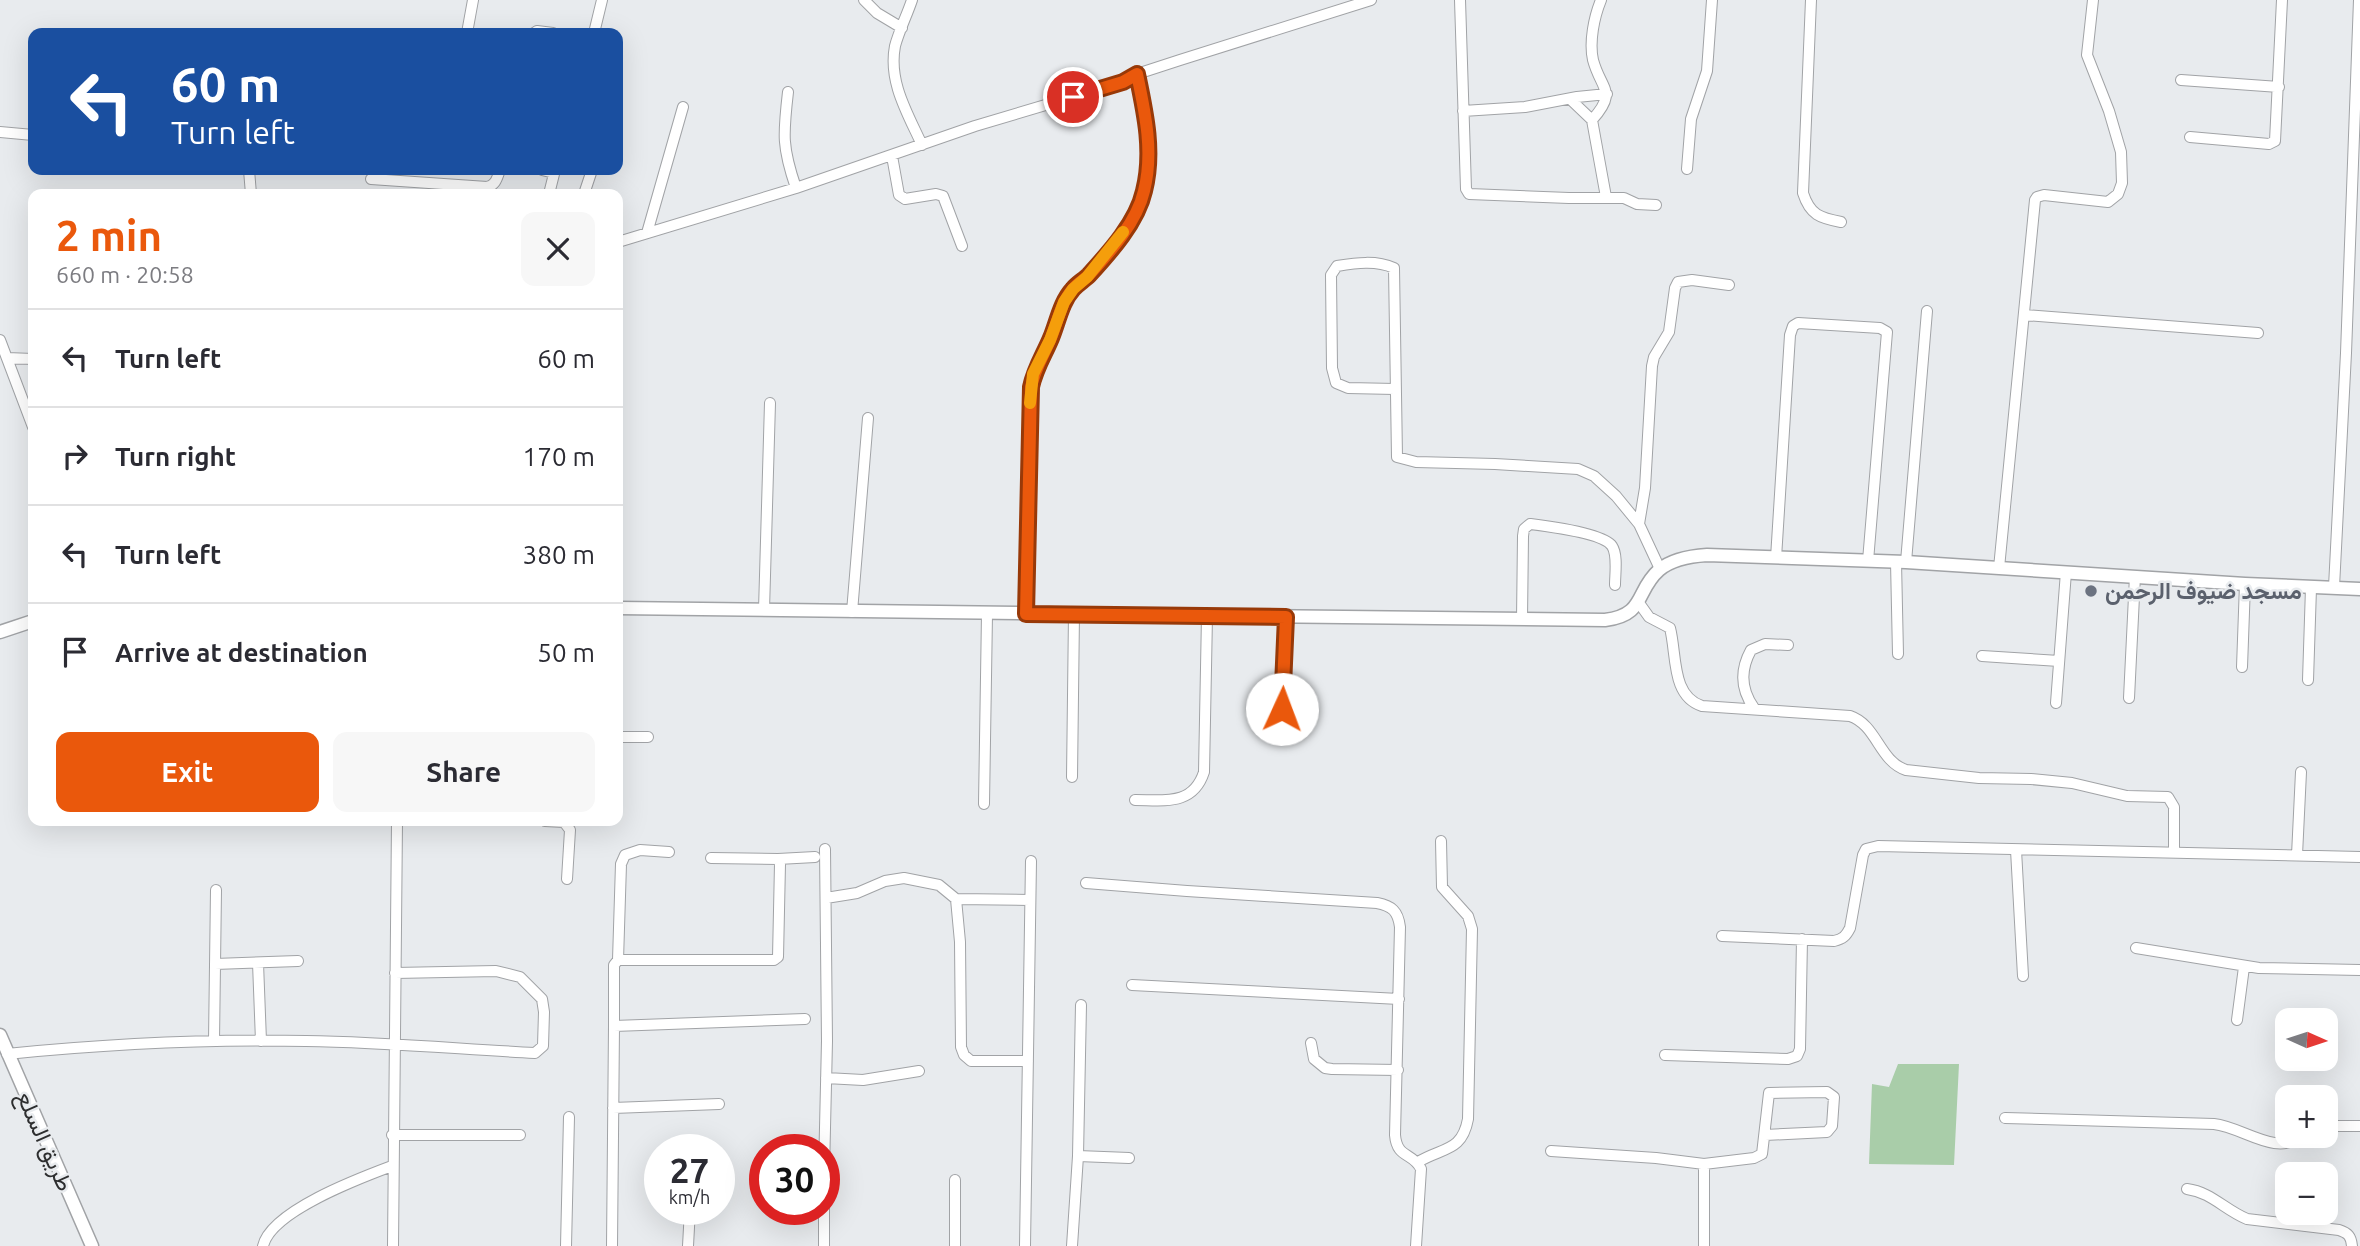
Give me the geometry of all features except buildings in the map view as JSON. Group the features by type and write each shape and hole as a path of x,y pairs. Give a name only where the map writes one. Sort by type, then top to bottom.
{"street":[{"path":"468,28 473,0"},
{"path":"595,28 602,0"},
{"path":"864,0 877,13 902,27"},
{"path":"912,0 895,46 894,68 896,87 922,145"},
{"path":"623,240 796,188 975,126 1123,82 1137,74 1371,0"},
{"path":"1460,0 1466,189 1469,194 1624,198 1637,204 1656,205"},
{"path":"1592,120 1603,108 1606,94 1593,60 1592,44 1596,13 1601,0"},
{"path":"1687,169 1691,119 1707,71 1712,0"},
{"path":"1811,0 1803,193 1807,205 1813,211 1824,218 1841,222"},
{"path":"1998,568 2037,197 2044,195 2108,202 2118,194 2122,183 2121,152 2116,131 2087,55 2093,0"},
{"path":"2190,136 2273,143 2277,138 2282,0"},
{"path":"2334,587 2359,0"},
{"path":"1026,614 1031,387 1038,362 1050,340 1064,302 1115,244 1137,211 1144,191 1148,145 1146,114 1137,74"},
{"path":"2181,80 2279,87"},
{"path":"788,92 783,140 796,188"},
{"path":"1463,111 1525,107 1606,94"},
{"path":"1570,99 1592,120 1605,197"},
{"path":"647,233 683,107"},
{"path":"0,132 28,135"},
{"path":"892,156 899,195 905,199 936,194 943,196 962,246"},
{"path":"371,180 486,187 492,186 498,175"},
{"path":"1395,389 1348,388 1335,383 1332,368 1331,275 1337,266 1384,263 1394,268 1397,457 1416,462 1578,469 1594,476 1616,496 1639,524 1660,569"},
{"path":"1639,524 1645,488 1652,366 1668,332 1675,288 1682,280 1729,285"},
{"path":"1898,654 1901,562 1927,311"},
{"path":"2025,315 2258,333"},
{"path":"1776,558 1790,335 1793,326 1798,323 1880,328 1887,332 1868,561"},
{"path":"0,340 5,361 28,400"},
{"path":"5,361 28,359"},
{"path":"764,610 770,403"},
{"path":"852,612 868,418"},
{"path":"1522,619 1523,536 1524,529 1530,524 1549,526 1607,541 1613,549 1615,585"},
{"path":"623,608 1605,621 1629,613 1639,603 1648,583 1660,569 1691,556 1901,562 2360,589"},
{"path":"2056,703 2066,572"},
{"path":"2129,698 2135,576"},
{"path":"2242,667 2245,584"},
{"path":"2308,680 2312,587"},
{"path":"1639,603 1649,617 1670,628 1679,682 1688,699 1702,706 1850,716 1870,730 1887,758 1906,771 2058,782 2127,796 2168,797 2174,807 2175,853"},
{"path":"984,804 987,614"},
{"path":"1072,777 1074,614"},
{"path":"1135,800 1177,799 1192,793 1200,785 1204,772 1206,615"},
{"path":"1282,709 1286,617"},
{"path":"0,632 28,623"},
{"path":"1754,708 1743,685 1747,656 1757,646 1788,645"},
{"path":"1982,656 2059,661"},
{"path":"623,737 648,737"},
{"path":"2297,855 2301,772"},
{"path":"393,1246 397,826"},
{"path":"567,826 570,830 567,878"},
{"path":"1418,1162 1461,1141 1466,1133 1468,1119 1472,929 1468,916 1442,887 1441,841"},
{"path":"1723,936 1834,941 1846,936 1850,928 1861,861 1866,849 1871,847 2360,857"},
{"path":"825,849 825,1134"},
{"path":"612,1246 614,965 618,960 621,864 625,855 640,850 669,852"},
{"path":"2016,850 2023,976"},
{"path":"711,858 816,857"},
{"path":"618,960 774,960 778,957 778,859"},
{"path":"1025,1246 1031,861"},
{"path":"826,898 857,893 885,881 904,878 939,885 956,899 1030,900"},
{"path":"1086,883 1385,905 1394,909 1398,917 1399,999 1395,1145 1399,1151 1418,1162 1421,1178 1416,1246"},
{"path":"214,1041 216,891"},
{"path":"956,899 960,942 960,1032 964,1055 971,1061 1028,1061"},
{"path":"1665,1055 1788,1059 1797,1056 1800,1049 1802,939"},
{"path":"2136,948 2244,967 2360,970"},
{"path":"215,964 298,961"},
{"path":"258,963 261,1041"},
{"path":"2237,1020 2244,967"},
{"path":"7,1054 109,1044 214,1041 351,1042 535,1053 543,1046 542,999 520,977 509,973 395,973"},
{"path":"1132,985 1399,999"},
{"path":"1072,1246 1078,1156 1081,1005"},
{"path":"614,1026 806,1018"},
{"name":"طريق السلع","path":"0,1035 92,1246"},
{"path":"1311,1043 1314,1059 1325,1068 1398,1070"},
{"path":"826,1078 863,1080 919,1071"},
{"path":"1551,1151 1704,1164 1759,1157 1764,1149 1765,1135 1769,1093 1827,1092 1834,1097 1832,1126 1827,1132 1765,1135"},
{"path":"613,1108 719,1104"},
{"path":"566,1246 569,1117"},
{"path":"2005,1118 2214,1125 2230,1127 2275,1143"},
{"path":"2338,1126 2360,1126"},
{"path":"392,1135 520,1135"},
{"path":"1078,1156 1129,1158"},
{"path":"1704,1164 1704,1246"},
{"path":"263,1246 271,1228 286,1217 345,1184 392,1166"},
{"path":"955,1180 955,1246"},
{"path":"2187,1189 2205,1193 2234,1214 2247,1219 2346,1232 2351,1238 2352,1246"},
{"path":"688,1246 689,1225"},
{"path":"824,1225 824,1246"}],"green space":[{"path":"1898,1064 1959,1064 1954,1165 1869,1164 1872,1084 1889,1087"}],"slow traffic":[{"path":"1030,403 1033,374 1050,340 1064,302 1123,232"}],"place":[{"name":"مسجد ضيوف الرحمن","path":"2091,591"}],"route":[{"path":"1073,97 1123,82 1137,74 1146,114 1148,169 1137,211 1115,244 1064,302 1050,340 1033,374 1026,614 1286,617 1282,709"}]}
